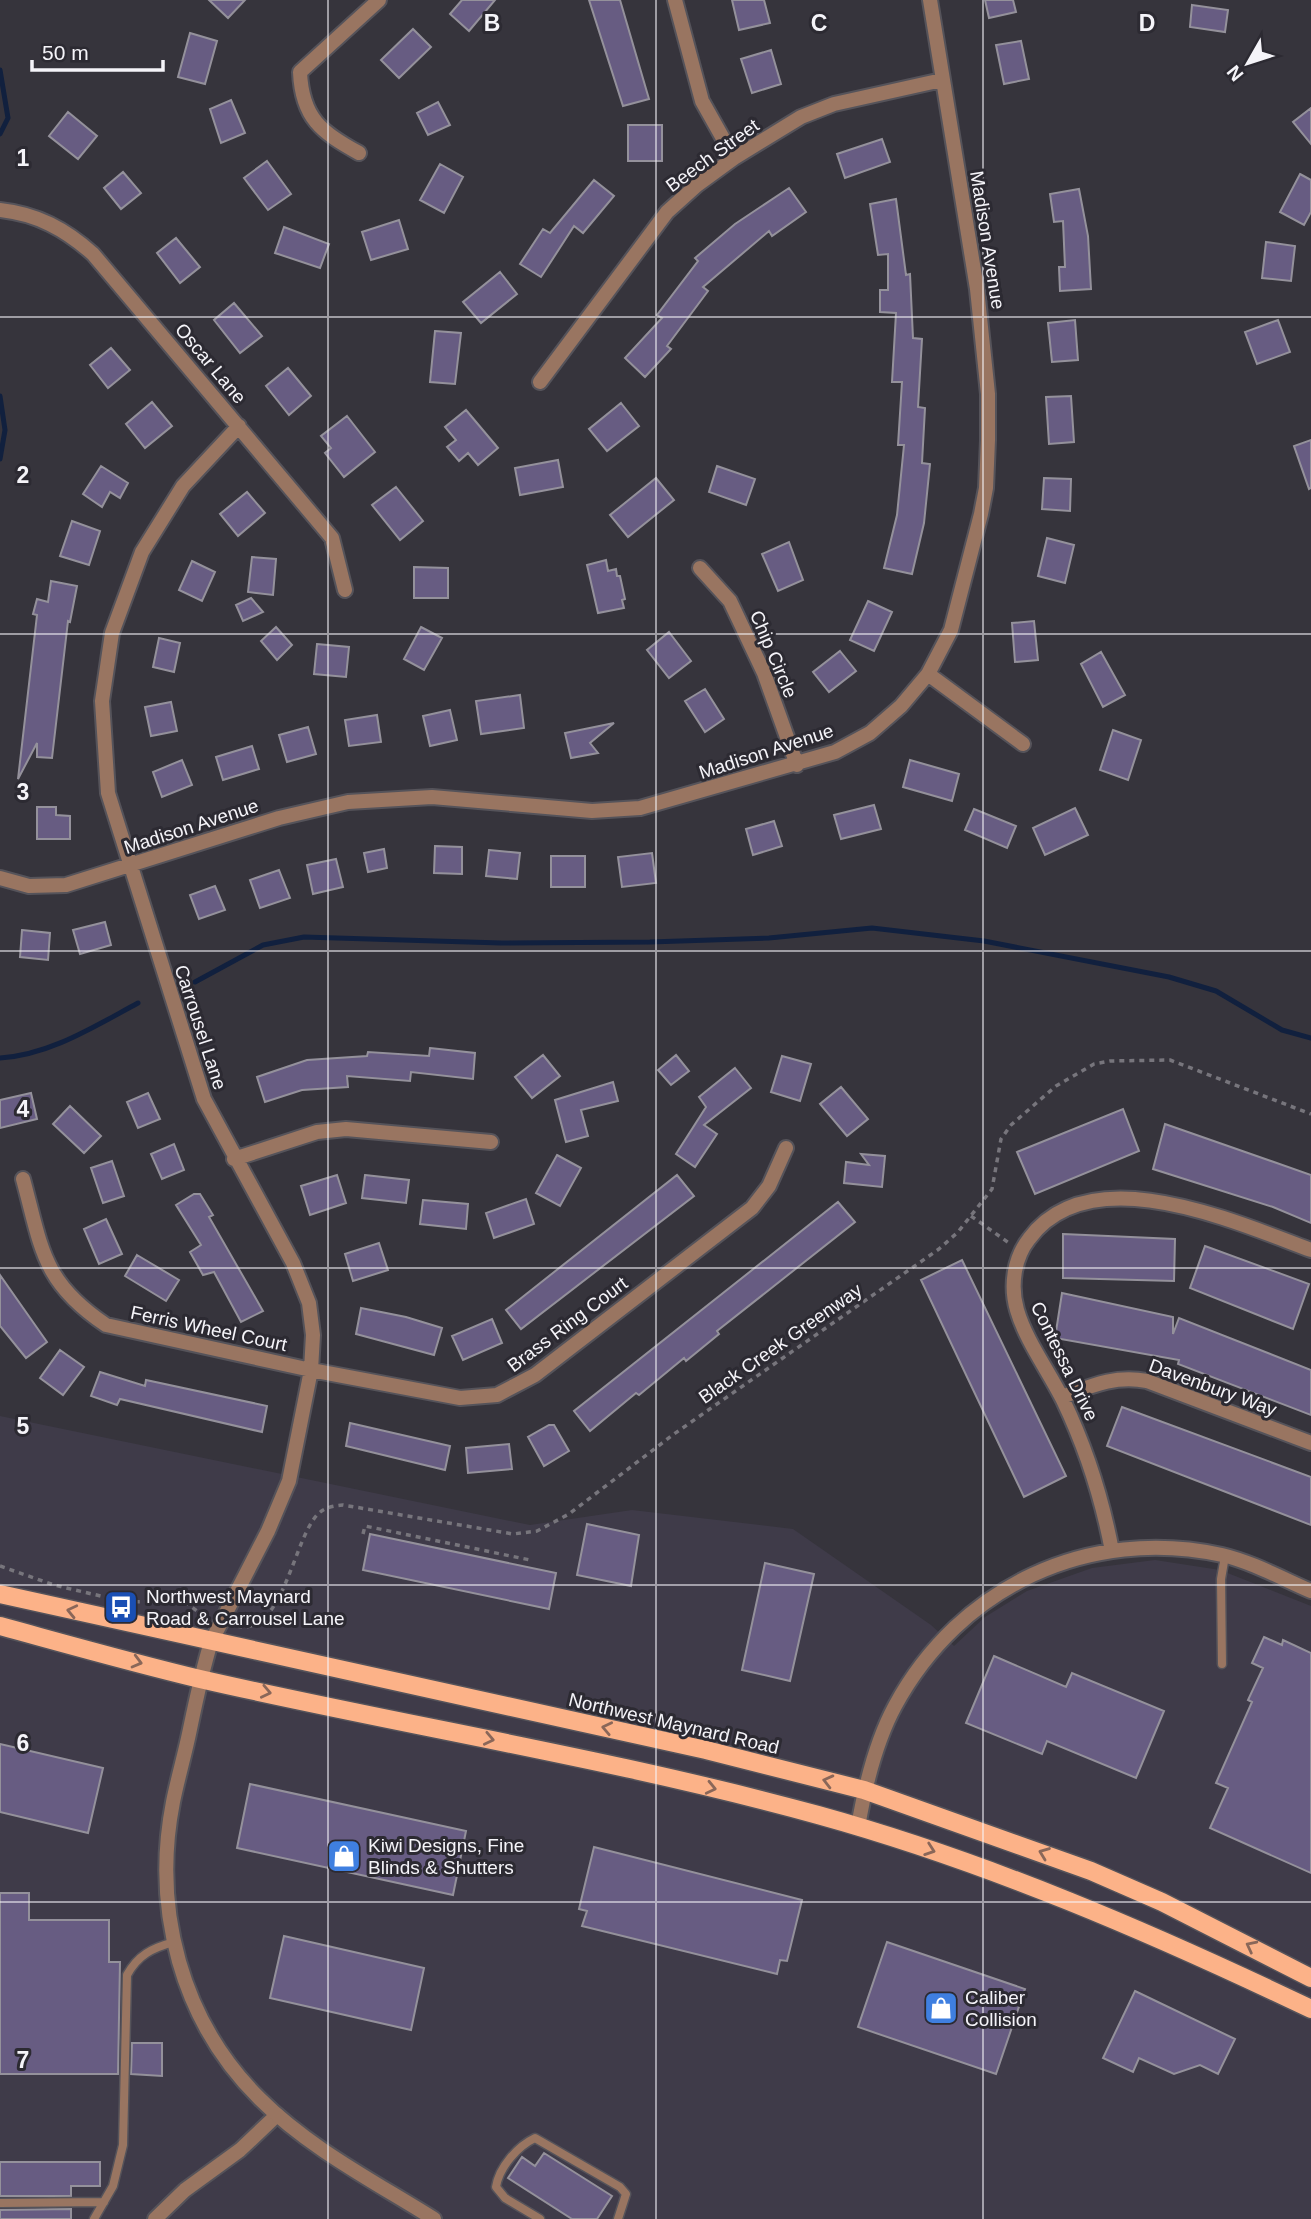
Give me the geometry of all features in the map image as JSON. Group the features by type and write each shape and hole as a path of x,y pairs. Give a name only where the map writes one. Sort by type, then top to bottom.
{"main road":[{"name":"Northwest Maynard Road","path":"0,1594 706,1750 864,1790 1091,1871 1162,1902 1311,1978"},
{"path":"0,1626 199,1679 712,1788 858,1827 995,1873 1112,1919 1311,2009"}],"street":[{"path":"359,153 329,136 315,122 304,106 300,72 379,0"},
{"path":"674,0 702,101 734,158"},
{"name":"Madison Avenue","path":"0,878 29,886 66,885 279,818 348,802 432,797 614,811 681,798 835,752 870,733 901,706 928,674 951,631 972,558 986,488 988,440 988,394 977,289 929,0"},
{"name":"Beech Street","path":"540,382 667,212 734,158 800,117 834,104 943,80"},
{"name":"Oscar Lane","path":"0,210 17,212 54,225 93,254 332,538 345,590"},
{"name":"Carrousel Lane","path":"239,426 197,468 152,533 132,574 112,634 102,701 108,793 204,1099 293,1264 309,1303 313,1335 311,1370 289,1482 268,1531 211,1642 199,1679 173,1804 166,1887 174,1942 185,1984 212,2038 246,2084 277,2115 311,2140 434,2219"},
{"name":"Chip Circle","path":"700,568 730,601 764,673 797,765"},
{"path":"928,674 1023,744"},
{"path":"234,1159 317,1132 346,1129 491,1142"},
{"name":"Brass Ring Court","path":"311,1370 460,1398 497,1395 512,1389 752,1208 769,1186 786,1148"},
{"name":"Ferris Wheel Court","path":"23,1179 48,1267 63,1291 106,1325 135,1334 311,1370"},
{"name":"Contessa Drive","path":"1112,1551 1092,1470 1062,1397 1022,1324 1014,1292 1015,1274 1024,1244 1052,1215 1083,1200 1101,1199 1169,1205 1229,1220 1311,1250"},
{"name":"Davenbury Way","path":"1062,1397 1117,1378 1147,1381 1311,1443"},
{"path":"858,1827 864,1790 895,1707 920,1667 962,1620 1021,1579 1067,1561 1112,1551 1189,1550 1225,1556 1311,1591"},
{"path":"155,2219 185,2190 240,2150 277,2115"}],"lane":[{"path":"1222,1664 1221,1579 1225,1556"},
{"path":"94,2219 113,2186 123,2144 127,1975 139,1957 174,1942"},
{"path":"540,2219 505,2198 496,2187 498,2178 516,2152 535,2138 620,2187 626,2194 618,2219"},
{"path":"0,2203 104,2202"}],"path":[{"name":"Black Creek Greenway","path":"253,1626 266,1619 280,1596 311,1523 326,1508 343,1505 513,1534 526,1534 554,1524 674,1434 939,1249 971,1216 992,1189 1001,1139 1011,1125 1056,1086 1094,1064 1110,1061 1170,1060 1311,1114"},
{"path":"971,1216 1012,1245"},
{"path":"363,1534 365,1526 530,1560"},
{"path":"0,1566 54,1586 127,1602 184,1601 197,1612"}],"shaded area":[{"path":"0,1416 530,1525 632,1510 793,1529 931,1625 954,1646 985,1617 1027,1591 1092,1568 1155,1560 1220,1570 1311,1606 1311,2219 0,2219"}],"building":[{"path":"209,0 245,0 228,18"},
{"path":"462,0 495,0 469,31 450,14"},
{"path":"589,0 620,0 649,99 623,106"},
{"path":"732,0 764,0 770,23 739,30"},
{"path":"985,0 1013,0 1016,12 989,18"},
{"path":"1192,5 1228,10 1225,32 1190,27"},
{"path":"413,29 431,47 399,78 381,60"},
{"path":"190,33 217,41 205,84 178,77"},
{"path":"1021,41 1029,79 1004,84 996,45"},
{"path":"771,50 781,84 752,93 741,59"},
{"path":"231,100 245,133 221,143 210,109"},
{"path":"438,102 450,125 428,135 417,113"},
{"path":"1311,108 1311,144 1293,122"},
{"path":"68,112 97,136 78,159 49,136"},
{"path":"628,125 662,125 662,161 628,161"},
{"path":"882,139 890,162 845,178 837,154"},
{"path":"267,161 291,194 268,210 244,178"},
{"path":"440,164 463,177 444,213 420,200"},
{"path":"123,172 141,193 121,209 104,188"},
{"path":"1300,174 1311,180 1311,212 1304,225 1280,212"},
{"path":"594,180 614,196 583,233 574,226 541,277 520,264 543,229 550,233"},
{"path":"789,188 806,212 772,236 769,231 703,287 708,291 667,346 671,349 645,377 625,358 662,318 657,315 698,261 695,258 735,224"},
{"path":"1079,189 1088,236 1091,289 1060,291 1059,267 1065,267 1063,221 1054,222 1050,194"},
{"path":"896,199 906,275 910,274 913,338 922,339 918,407 925,408 922,463 930,464 924,523 912,574 884,568 897,515 904,445 898,445 902,382 892,382 896,313 880,312 880,290 888,290 888,254 878,255 870,204"},
{"path":"399,220 408,249 371,260 362,232"},
{"path":"284,227 329,244 320,268 275,253"},
{"path":"176,238 200,267 180,283 157,253"},
{"path":"1266,242 1295,246 1291,281 1262,278"},
{"path":"500,272 517,294 481,323 463,302"},
{"path":"234,303 262,336 240,353 214,320"},
{"path":"1075,320 1078,360 1052,362 1048,323"},
{"path":"1278,320 1290,352 1257,364 1245,332"},
{"path":"435,331 461,333 455,384 430,382"},
{"path":"111,348 130,370 108,388 90,365"},
{"path":"288,368 311,396 289,415 266,386"},
{"path":"1071,396 1074,442 1049,444 1046,397"},
{"path":"152,402 172,426 145,448 126,424"},
{"path":"621,403 639,426 607,451 589,429"},
{"path":"466,410 498,448 478,465 468,453 459,461 447,447 456,440 445,427"},
{"path":"347,416 375,452 344,477 325,453 331,448 321,436"},
{"path":"1311,440 1311,488 1309,489 1294,446"},
{"path":"558,460 563,487 520,495 515,468"},
{"path":"101,466 128,483 120,498 110,492 102,507 83,494"},
{"path":"717,466 755,479 746,505 709,492"},
{"path":"656,478 674,500 628,537 610,515"},
{"path":"1044,478 1071,479 1070,511 1042,509"},
{"path":"396,487 423,521 400,540 372,505"},
{"path":"247,492 265,513 238,536 220,514"},
{"path":"72,521 100,531 89,565 60,556"},
{"path":"1047,538 1074,545 1065,583 1038,576"},
{"path":"789,542 803,580 778,591 762,554"},
{"path":"252,557 276,559 273,595 248,592"},
{"path":"606,560 608,571 616,569 617,576 620,576 625,599 622,600 624,608 598,613 587,565"},
{"path":"192,561 215,572 202,601 179,590"},
{"path":"414,567 448,568 448,598 414,598"},
{"path":"51,581 77,586 70,622 68,621 52,758 37,757 37,743 18,779 37,615 33,614 37,599 48,602"},
{"path":"251,598 263,612 243,621 236,605"},
{"path":"868,601 892,612 874,651 850,640"},
{"path":"1034,621 1038,660 1015,662 1012,623"},
{"path":"276,627 292,645 277,660 261,641"},
{"path":"421,627 442,638 424,670 404,659"},
{"path":"669,632 691,661 669,678 647,650"},
{"path":"159,638 180,643 174,672 153,667"},
{"path":"317,644 349,647 346,677 314,674"},
{"path":"840,651 856,671 829,692 813,672"},
{"path":"1101,652 1125,695 1103,707 1081,664"},
{"path":"705,689 724,719 705,732 685,701"},
{"path":"520,695 524,728 481,734 476,701"},
{"path":"171,702 177,731 151,736 145,707"},
{"path":"450,710 457,740 430,746 423,716"},
{"path":"377,715 381,742 349,746 345,720"},
{"path":"614,723 590,743 598,753 571,758 565,733"},
{"path":"308,727 316,754 287,762 279,735"},
{"path":"1113,730 1141,740 1128,780 1100,770"},
{"path":"252,746 259,769 223,780 216,757"},
{"path":"182,760 192,785 162,797 153,772"},
{"path":"910,760 959,774 952,801 903,787"},
{"path":"874,805 881,829 841,839 834,815"},
{"path":"37,807 56,807 56,815 70,816 70,839 37,839"},
{"path":"1075,808 1088,835 1045,855 1033,828"},
{"path":"974,809 1016,826 1007,848 965,830"},
{"path":"774,821 782,846 753,855 746,829"},
{"path":"435,846 462,847 462,874 434,873"},
{"path":"384,849 387,868 368,872 364,853"},
{"path":"489,850 520,853 517,879 486,876"},
{"path":"652,853 656,883 622,887 618,857"},
{"path":"551,856 585,856 585,887 551,887"},
{"path":"336,859 343,887 313,894 307,865"},
{"path":"279,870 290,898 260,908 250,880"},
{"path":"215,886 225,910 199,919 190,895"},
{"path":"105,922 111,945 80,954 73,930"},
{"path":"22,930 50,933 48,960 20,957"},
{"path":"430,1048 475,1053 473,1079 411,1072 410,1081 347,1076 348,1087 302,1090 265,1102 257,1077 307,1060 367,1056 368,1052 429,1056"},
{"path":"543,1055 560,1076 532,1098 515,1077"},
{"path":"676,1055 689,1071 671,1085 658,1070"},
{"path":"782,1056 811,1064 800,1101 771,1092"},
{"path":"735,1068 751,1088 704,1125 717,1134 695,1167 676,1154 706,1107 699,1097"},
{"path":"613,1082 618,1101 581,1110 588,1136 566,1142 555,1100"},
{"path":"841,1087 868,1119 847,1136 820,1104"},
{"path":"31,1093 37,1119 0,1128 0,1100"},
{"path":"148,1093 160,1119 138,1128 127,1102"},
{"path":"70,1106 101,1136 84,1153 53,1124"},
{"path":"1123,1109 1139,1151 1035,1194 1017,1152"},
{"path":"1165,1124 1311,1175 1311,1223 1273,1207 1153,1169"},
{"path":"174,1144 184,1170 162,1179 151,1154"},
{"path":"861,1154 885,1156 882,1187 844,1183 846,1162 869,1165"},
{"path":"557,1155 581,1168 560,1206 536,1193"},
{"path":"112,1161 124,1196 103,1203 91,1168"},
{"path":"337,1175 346,1203 310,1215 301,1186"},
{"path":"365,1175 409,1180 406,1203 362,1198"},
{"path":"677,1175 694,1196 521,1329 506,1310"},
{"path":"194,1194 200,1194 213,1215 209,1217 263,1311 241,1322 214,1272 203,1275 190,1252 201,1245 176,1205"},
{"path":"526,1199 534,1224 494,1238 486,1213"},
{"path":"423,1200 468,1204 466,1229 420,1224"},
{"path":"838,1202 855,1222 717,1331 719,1334 686,1361 684,1358 590,1431 574,1411"},
{"path":"106,1219 122,1254 99,1264 84,1229"},
{"path":"1063,1234 1175,1239 1174,1281 1063,1278"},
{"path":"379,1243 388,1270 353,1281 345,1254"},
{"path":"1205,1246 1309,1284 1293,1329 1190,1288"},
{"path":"137,1255 179,1280 166,1301 125,1276"},
{"path":"962,1260 1066,1476 1024,1497 921,1280"},
{"path":"0,1275 47,1342 26,1358 0,1326"},
{"path":"1062,1293 1173,1317 1173,1334 1179,1318 1311,1370 1311,1415 1178,1364 1179,1360 1055,1338"},
{"path":"361,1308 442,1328 434,1355 356,1334"},
{"path":"492,1319 502,1343 463,1360 452,1336"},
{"path":"60,1350 84,1367 63,1395 40,1378"},
{"path":"100,1372 145,1386 146,1380 267,1406 262,1432 120,1399 117,1405 91,1396"},
{"path":"1122,1407 1311,1477 1311,1525 1107,1446"},
{"path":"350,1423 450,1446 445,1470 346,1446"},
{"path":"554,1425 569,1451 544,1466 528,1437"},
{"path":"509,1444 512,1469 468,1473 466,1448"},
{"path":"587,1524 639,1535 631,1586 577,1575"},
{"path":"370,1534 556,1573 549,1609 363,1570"},
{"path":"765,1563 814,1574 790,1681 742,1670"},
{"path":"1264,1637 1282,1645 1283,1640 1311,1653 1311,1873 1210,1828 1228,1788 1216,1783 1252,1702 1248,1700 1263,1668 1252,1663"},
{"path":"994,1656 1066,1687 1072,1673 1164,1711 1136,1778 1047,1741 1042,1754 966,1723"},
{"path":"0,1744 103,1768 88,1833 0,1812"},
{"path":"250,1784 466,1831 453,1895 237,1848"},
{"path":"594,1847 802,1900 787,1961 780,1960 777,1974 582,1926 587,1911 579,1909"},
{"path":"0,1893 29,1893 29,1920 109,1920 109,1962 120,1962 118,2074 0,2074"},
{"path":"284,1936 424,1968 411,2030 270,1998"},
{"name":"Caliber Collision","path":"887,1942 1025,1989 996,2074 858,2027"},
{"path":"1135,1991 1235,2039 1218,2074 1200,2065 1174,2074 1139,2058 1133,2072 1103,2058"},
{"path":"132,2043 162,2043 162,2076 131,2074"},
{"path":"544,2153 612,2196 597,2219 572,2219 508,2178 522,2157 535,2166"},
{"path":"0,2162 100,2162 100,2186 71,2186 71,2196 0,2196"},
{"path":"71,2209 71,2219 0,2219 0,2210"}],"waterway":[{"path":"0,70 8,118 0,134"},
{"path":"0,396 5,430 0,459"},
{"path":"195,982 263,945 304,937 501,943 650,942 769,938 872,928 984,941 1169,977 1216,991 1282,1030 1311,1038"},
{"path":"0,1058 19,1056 54,1045 89,1030 138,1003"}],"place":[{"name":"Northwest Maynard Road & Carrousel Lane","path":"121,1607"},
{"name":"Kiwi Designs, Fine Blinds & Shutters","path":"344,1856"},
{"name":"Caliber Collision","path":"941,2008"}]}
